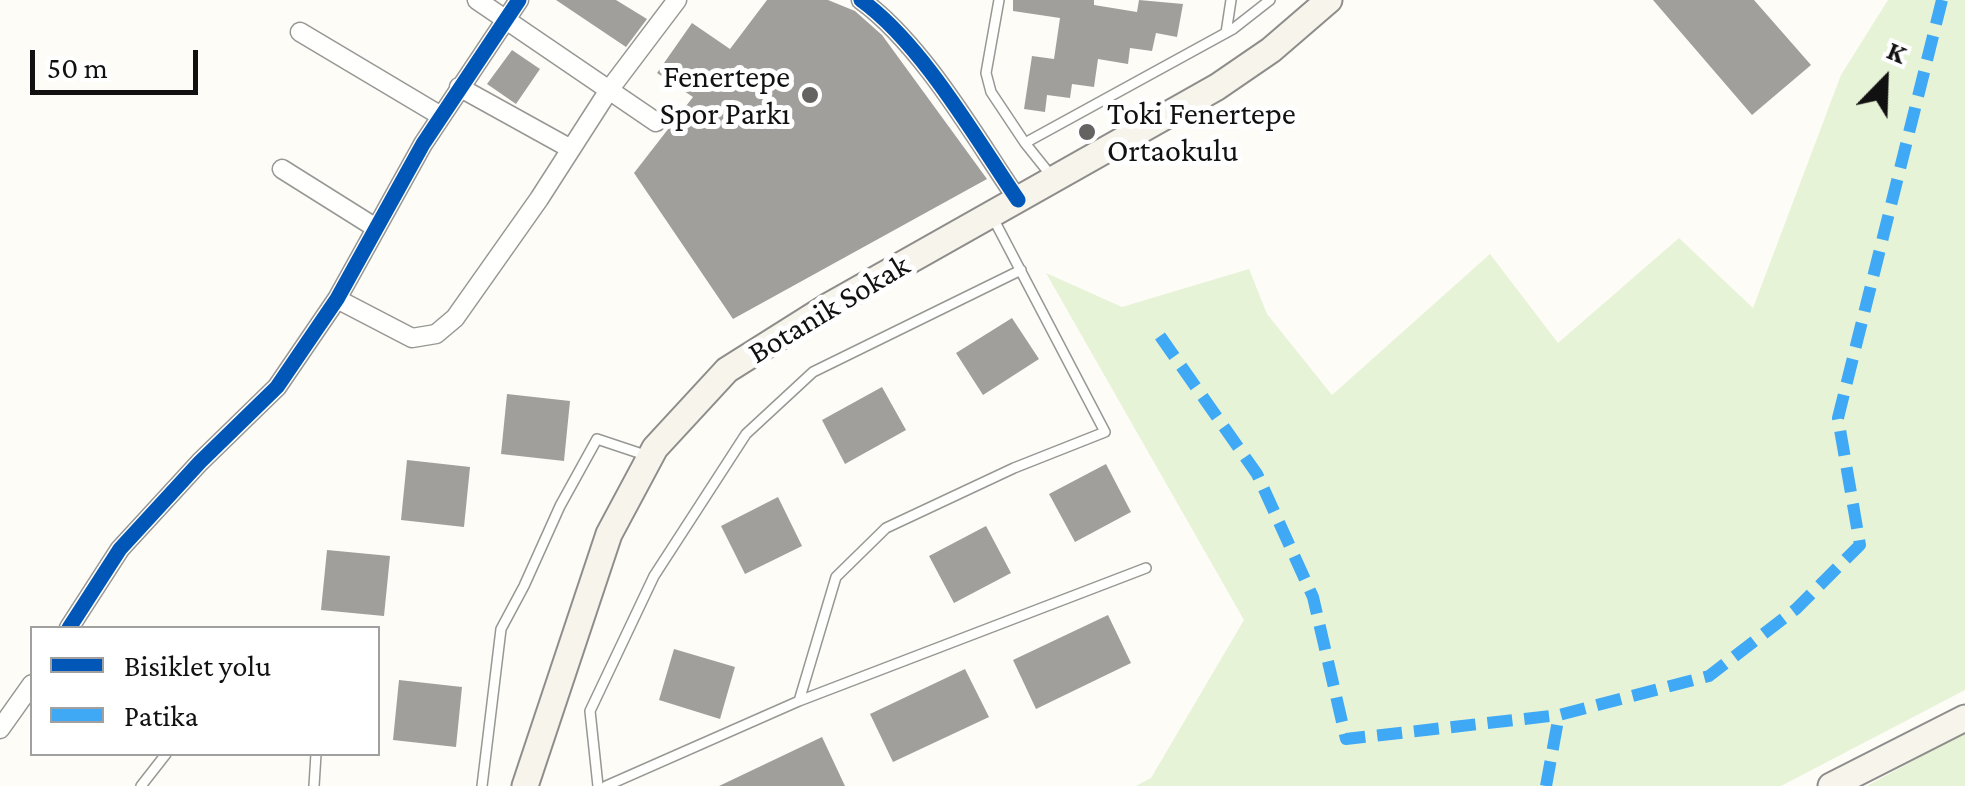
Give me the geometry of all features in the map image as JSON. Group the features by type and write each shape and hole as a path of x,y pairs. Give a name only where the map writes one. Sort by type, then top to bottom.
{"main road":[{"name":"Botanik Sokak","path":"525,786 609,534 656,448 727,370 827,307 1217,87 1271,50 1329,0"},
{"path":"1831,786 1965,718"}],"street":[{"path":"477,0 656,122"},
{"path":"70,626 120,550 200,462 277,388 337,300 459,87 520,0"},
{"path":"337,300 412,338 436,334 455,318 609,90 677,0"},
{"path":"861,0 877,11 934,80 1018,200"},
{"path":"300,32 441,116"},
{"path":"459,87 571,149"},
{"path":"282,169 376,228"},
{"path":"0,729 30,687"}],"lane":[{"path":"999,0 986,73 992,92 1054,180"},
{"path":"1226,33 1230,0"},
{"path":"1025,143 1226,33 1270,0"},
{"path":"799,701 836,578 886,528 1014,468 1106,432 992,215"},
{"path":"598,786 590,711 654,576 746,434 813,372 1020,270"},
{"path":"482,786 500,629 560,506 598,439 651,457"},
{"path":"606,786 799,701 1146,568"},
{"path":"141,786 164,756"},
{"path":"314,786 316,756"}],"green space":[{"path":"1888,0 1965,0 1965,690 1781,786 1136,786 1151,778 1244,620 1046,273 1122,307 1249,269 1267,314 1332,395 1490,254 1558,343 1679,238 1753,308 1841,75"},
{"path":"1965,732 1965,786 1867,786"}],"building":[{"path":"556,0 616,0 647,19 626,47"},
{"name":"Fenertepe Spor Parkı","path":"767,0 828,0 855,11 882,35 987,179 733,319 634,173 693,97 657,73 692,23 730,49"},
{"path":"1013,0 1094,0 1094,5 1137,12 1139,0 1183,4 1177,37 1156,33 1152,51 1130,48 1128,64 1098,59 1094,87 1072,84 1070,98 1047,95 1045,112 1024,109 1032,56 1054,59 1060,18 1013,11"},
{"path":"1653,0 1754,0 1811,65 1752,115"},
{"path":"512,50 540,69 516,104 487,84"},
{"path":"1012,318 1039,359 983,395 956,353"},
{"path":"882,387 906,430 845,464 822,420"},
{"path":"507,394 570,401 564,461 501,454"},
{"path":"407,460 470,467 464,527 401,520"},
{"path":"1106,464 1131,512 1075,542 1049,494"},
{"path":"778,497 802,546 745,574 721,526"},
{"path":"986,526 1011,573 954,603 929,556"},
{"path":"327,550 390,556 384,616 321,610"},
{"path":"1108,615 1131,663 1036,709 1013,660"},
{"path":"674,649 735,667 720,719 659,700"},
{"path":"965,669 989,717 893,762 870,714"},
{"path":"399,680 462,687 456,747 393,740"},
{"path":"822,737 845,786 719,786"}],"marked path":[{"path":"1160,336 1257,474 1313,597 1346,739 1559,715 1709,676 1796,609 1860,545 1838,418 1942,0"},
{"path":"1546,786 1559,715"}],"cycle path":[{"path":"70,626 120,549 200,462 277,387 337,299 423,144 519,0"},
{"path":"861,0 926,66 1018,200"}],"place":[{"name":"Fenertepe Spor Parkı","path":"810,95"},
{"name":"Toki Fenertepe Ortaokulu","path":"1087,132"}]}
